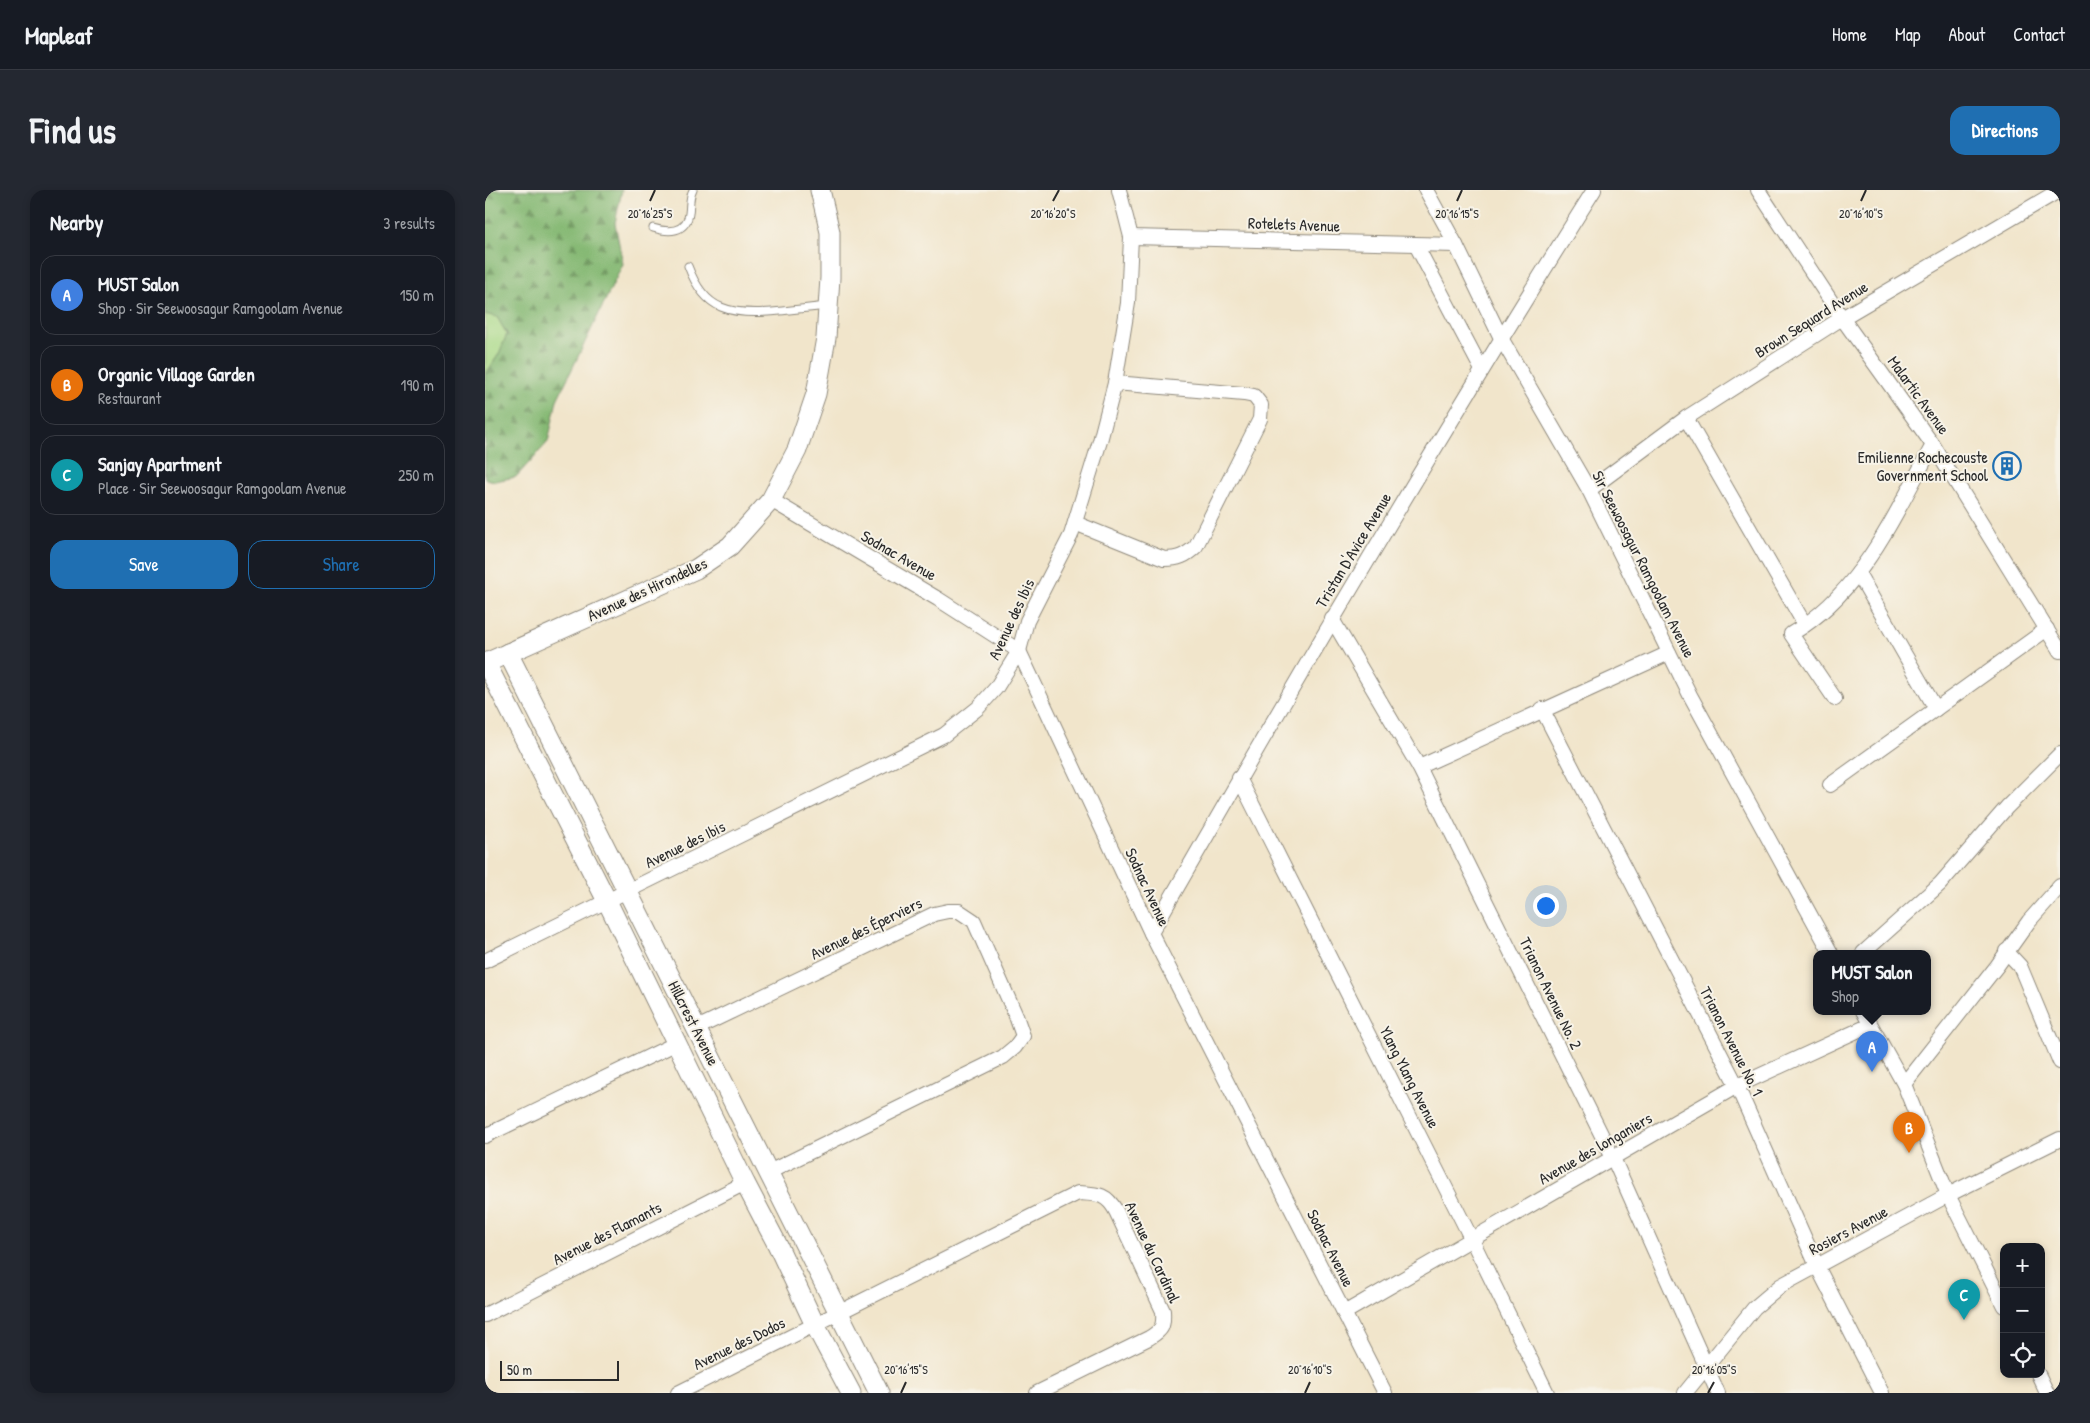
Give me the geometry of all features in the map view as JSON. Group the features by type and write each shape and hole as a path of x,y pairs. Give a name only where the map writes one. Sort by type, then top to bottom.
{"main road":[{"name":"Avenue des Hirondelles","path":"485,663 696,569 730,546 771,500 797,450 816,394 826,338 829,306 830,232 820,190"},
{"name":"Hillcrest Avenue","path":"508,653 879,1393"},
{"name":"Hillcrest Avenue","path":"485,663 607,901 745,1183 777,1244 815,1325 851,1393"}],"street":[{"name":"Avenue des Ibis","path":"485,961 944,735 978,708 996,688 1019,651 1027,622 1071,535 1100,441 1115,383 1128,303 1131,237 1119,190"},
{"name":"Sir Seewoosagur Ramgoolam Avenue","path":"1426,190 1456,245 1501,338 1589,490 1669,653 1829,950"},
{"name":"Tristan D'Avice Avenue","path":"1151,933 1332,619 1501,338 1594,190"},
{"name":"Malartic Avenue","path":"1758,190 1842,318 1933,444 2060,651"},
{"name":"Brown Sequard Avenue","path":"1589,490 1686,418 1842,318 2060,190"},
{"name":"Rotelets Avenue","path":"1131,237 1456,245"},
{"path":"1416,245 1482,370"},
{"path":"1075,523 1164,559 1179,559 1196,546 1260,419 1261,405 1253,396 1115,383"},
{"path":"1686,418 1805,625"},
{"path":"1835,699 1791,634 1837,599 1858,573 1933,444"},
{"name":"Sodnac Avenue","path":"771,500 938,599 1019,651 1151,933 1385,1393"},
{"path":"1858,573 1936,709"},
{"name":"Trianon Avenue No. 2","path":"1332,619 1419,767 1613,1158 1718,1393"},
{"path":"1830,785 2047,630"},
{"path":"1419,767 1542,709 1669,653"},
{"name":"Trianon Avenue No. 1","path":"1542,709 1737,1086 1817,1266 1881,1393"},
{"path":"1866,950 1940,884 2007,807 2060,754"},
{"name":"Ylang Ylang Avenue","path":"1239,778 1547,1393"},
{"path":"1904,1084 1997,966 2029,921 2060,886"},
{"name":"Avenue des Éperviers","path":"697,1028 934,914 959,911 974,921 1017,1016 1023,1036 1015,1047 1003,1057 769,1172"},
{"path":"2006,951 2020,966 2060,1062"},
{"path":"1865,1015 1904,1084 1948,1195 2000,1298"},
{"name":"Avenue des longaniers","path":"1344,1312 1737,1086 1870,1025"},
{"path":"485,1136 677,1044"},
{"name":"Rosiers Avenue","path":"1685,1393 1754,1308 1780,1286 1948,1195 2060,1139"},
{"name":"Avenue des Flamants","path":"485,1315 745,1183"},
{"name":"Avenue du Cardinal","path":"839,1313 1078,1193 1098,1194 1110,1200 1116,1211 1163,1311 1164,1321 1160,1331 1149,1338 1037,1393"},
{"name":"Avenue des Dodos","path":"678,1393 839,1313"},
{"path":"2040,1378 2047,1393"}],"lane":[{"path":"653,228 668,232 677,230 688,220 693,190"},
{"path":"688,266 695,283 709,300 721,307 754,312 829,306"}],"green space":[{"path":"485,190 622,190 615,223 623,264 557,400 548,442 516,477 495,481 485,479 485,375 499,354 507,334 497,317 485,314"},
{"path":"485,314 497,317 507,334 499,354 485,375"}],"place":[{"name":"Emilienne Rochecouste Government School","path":"2007,466"},
{"name":"MUST Salon","path":"1872,1072"},
{"name":"Organic Village Garden","path":"1909,1153"},
{"name":"Sanjay Apartment","path":"1964,1320"}]}
